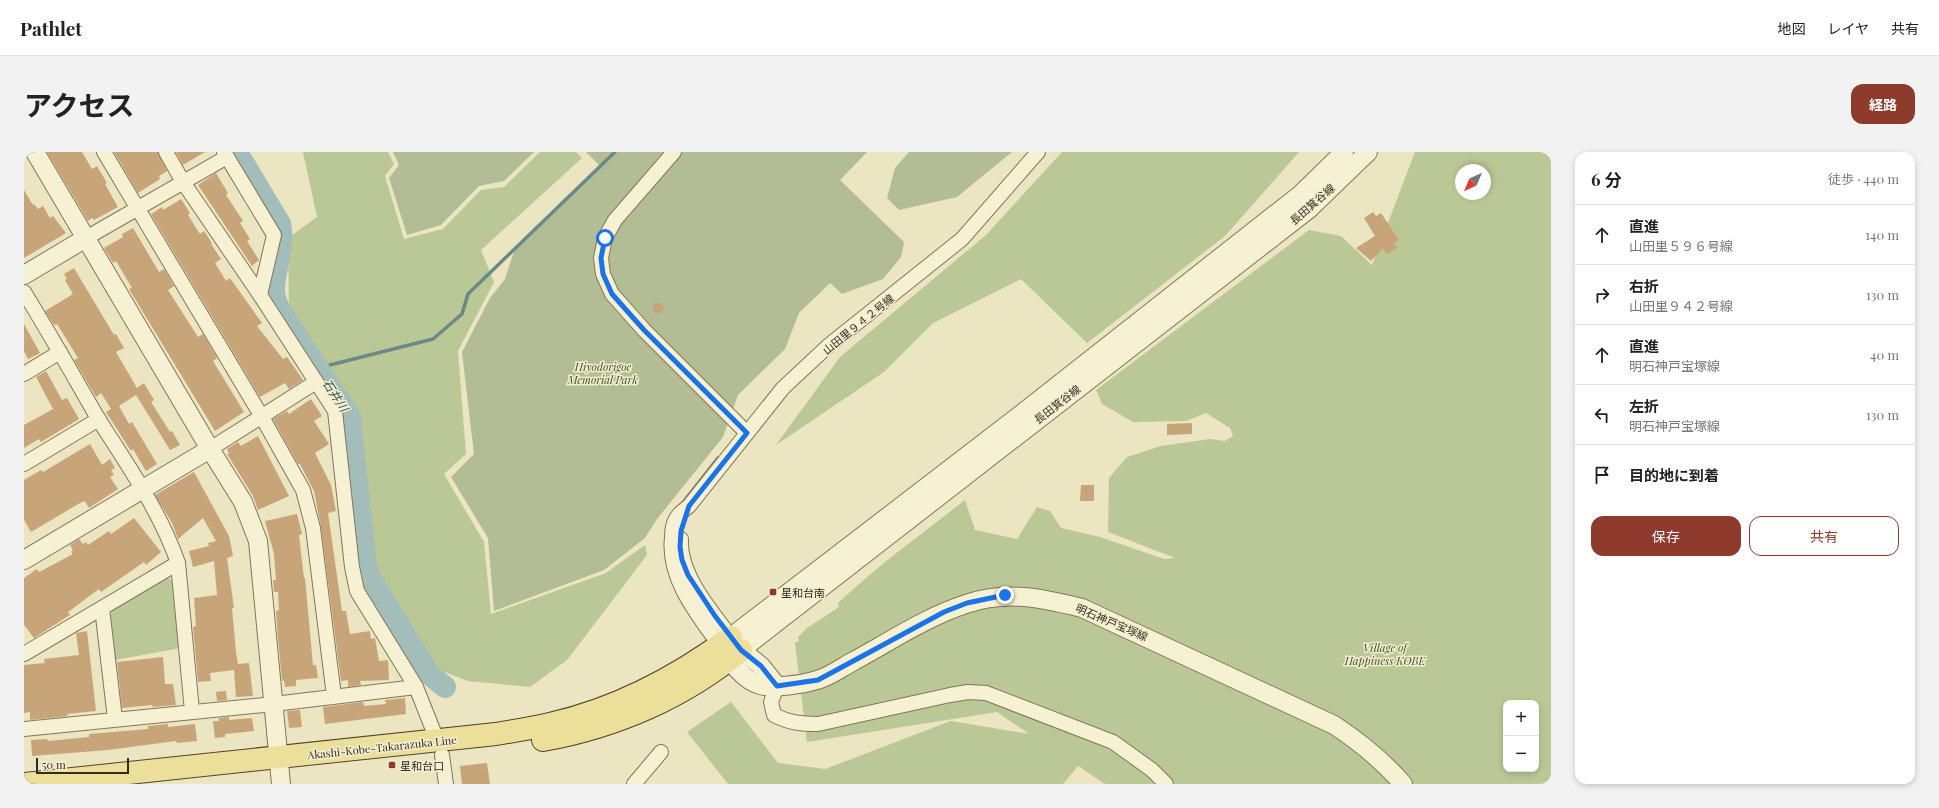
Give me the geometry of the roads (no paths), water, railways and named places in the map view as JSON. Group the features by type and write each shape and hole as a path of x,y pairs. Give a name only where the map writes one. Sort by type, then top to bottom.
{"main road":[{"name":"Akashi-Kobe-Takarazuka Line","path":"173,784 280,772 440,748 498,749 554,738 598,727 636,713 670,698 730,648"},
{"name":"Akashi-Kobe-Takarazuka Line","path":"25,784 280,772"}],"street":[{"path":"35,152 210,449 243,502 258,542 280,772"},
{"path":"104,152 262,416 303,490 313,528 334,696"},
{"path":"166,152 183,182 260,295 335,410 352,567 357,591 416,687 440,748 446,784"},
{"path":"674,152 615,220 605,238 601,258 603,274 612,294 644,330 747,433"},
{"name":"山田里９４２号線","path":"730,648 692,605 678,580 672,560 671,543 672,529 677,517 689,506 783,388 828,346 962,239 1038,152"},
{"name":"長田箕谷線","path":"730,648 1022,414 1301,194 1344,152"},
{"name":"長田箕谷線","path":"730,648 1309,209 1368,152"},
{"path":"24,275 183,182 226,154 274,235 260,295"},
{"path":"24,292 143,490 170,540 178,563 192,711"},
{"path":"24,374 60,352"},
{"path":"24,560 143,490 316,382"},
{"path":"24,464 99,418"},
{"path":"25,651 178,563"},
{"name":"明石神戸宝塚線","path":"730,648 745,676 760,685 777,686 818,680 944,612 967,603 1005,595 1041,598 1082,608 1334,725 1362,743 1386,765 1403,784"},
{"path":"102,608 115,719"},
{"path":"777,686 771,702 774,715 798,724 818,724 968,692 986,693 1113,742 1152,770 1166,784"},
{"path":"24,729 274,704 416,687"},
{"path":"634,784 661,752"}],"waterway":[{"name":"石井川","path":"237,152 280,224 281,248 274,291 277,303 281,312 350,417 366,568 372,581 429,674 445,687"},
{"path":"318,368 433,339 462,314 468,294 615,152"},
{"path":"681,505 718,458"}],"place":[{"name":"星和台南","path":"773,592"},
{"name":"星和台口","path":"392,765"}],"park label":[{"name":"Hiyodorigoe Memorial Park","path":"603,372"},
{"name":"Village of Happiness KOBE","path":"1385,653"}]}
